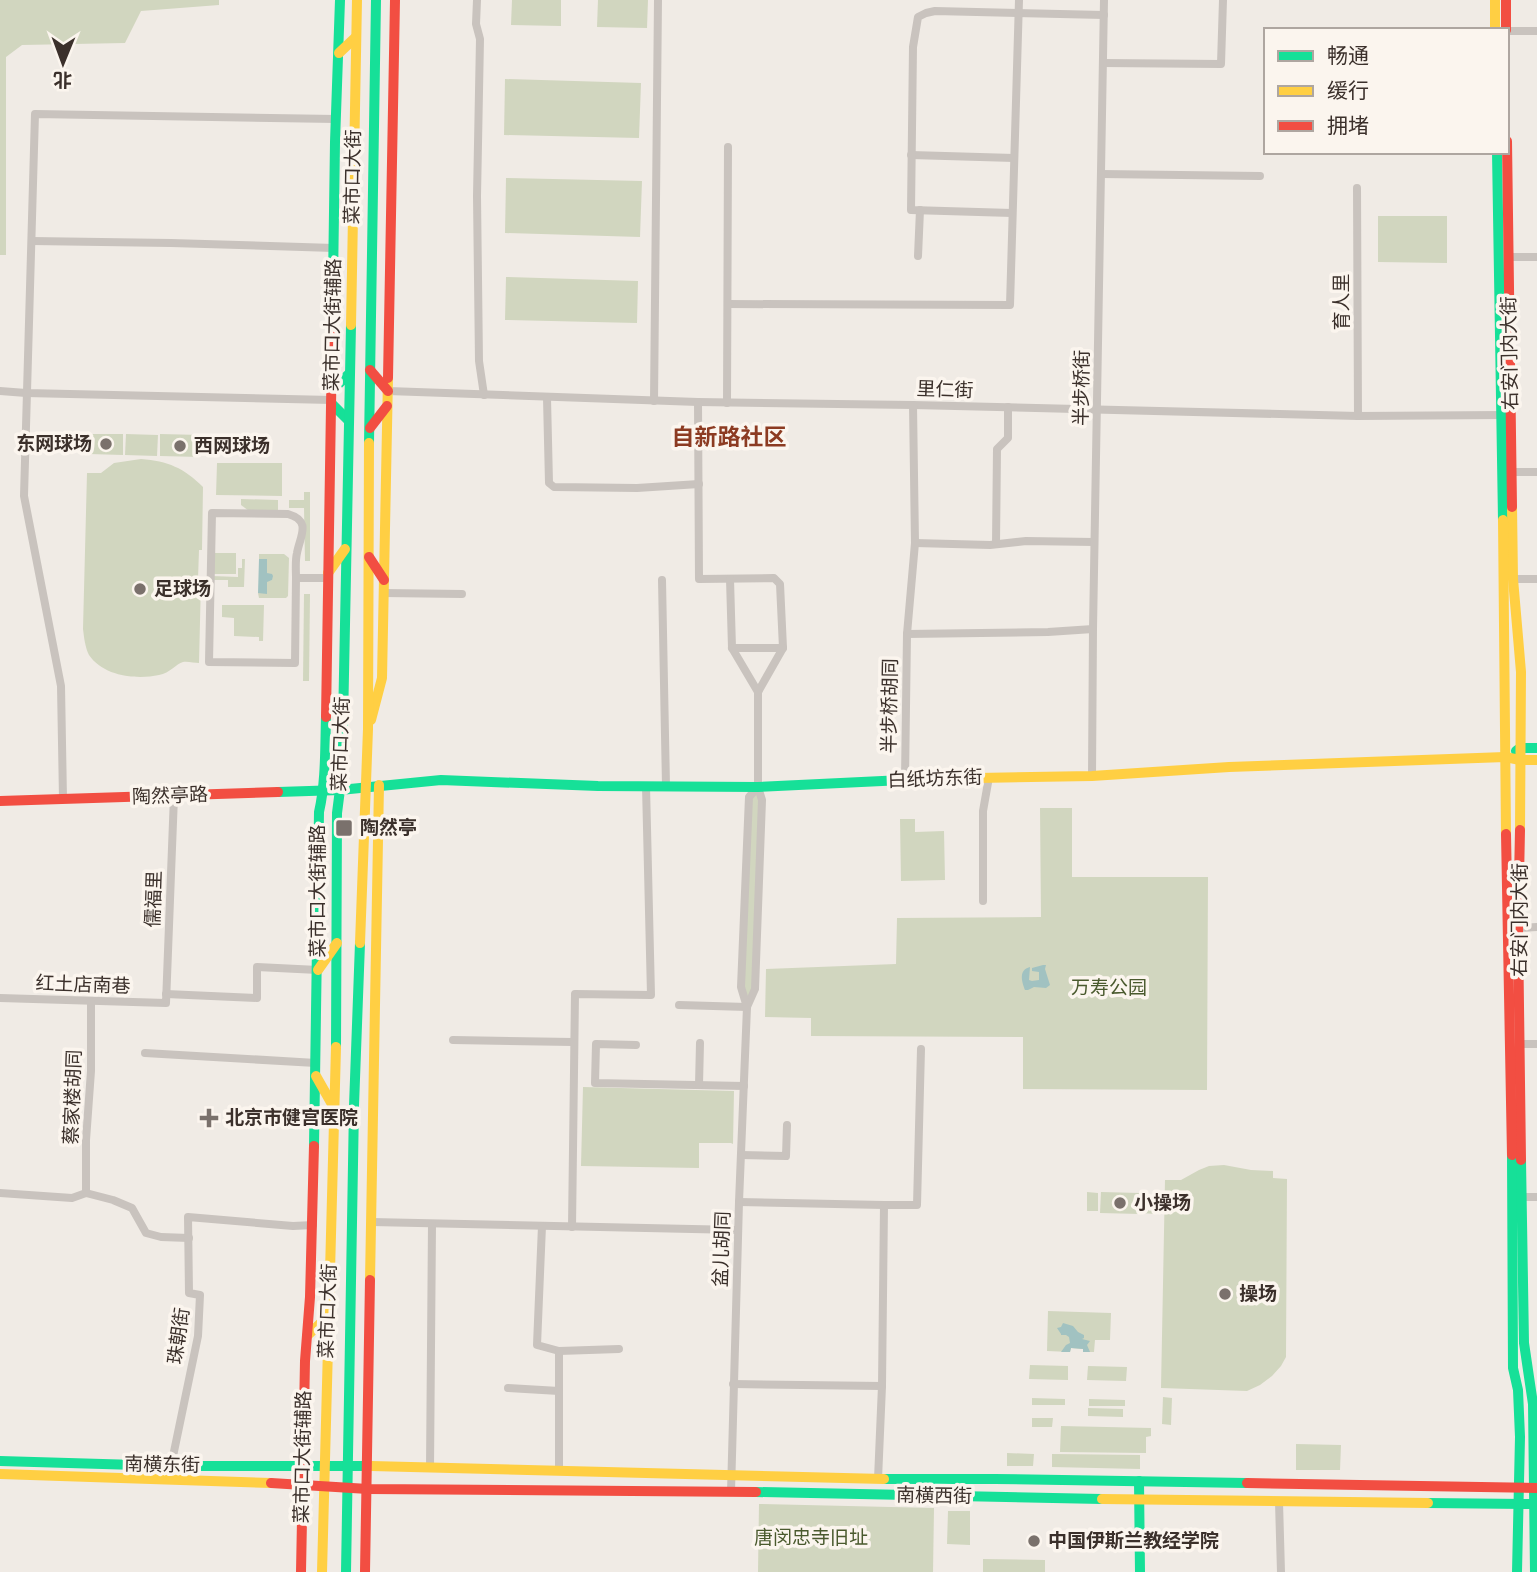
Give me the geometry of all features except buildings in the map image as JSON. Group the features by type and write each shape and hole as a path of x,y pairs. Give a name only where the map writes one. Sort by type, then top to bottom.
{"main road":[{"name":"菜市口大街辅路","path":"301,1572 307,1336 313,1225 319,812 324,791 340,0"},
{"name":"菜市口大街","path":"322,1572 334,1107 337,813 342,774 357,0"},
{"name":"菜市口大街","path":"346,1572 354,1106 368,729 376,0"},
{"path":"368,729 382,678 395,0"},
{"path":"1494,0 1495,28"},
{"path":"1506,0 1507,28"},
{"path":"339,53 356,37"},
{"name":"右安门内大街","path":"1497,154 1504,757 1524,1343 1535,1404 1535,1572"},
{"name":"右安门内大街","path":"1507,154 1513,579 1521,672 1515,1044"},
{"path":"370,370 388,391"},
{"path":"348,421 332,398 349,374"},
{"path":"370,428 387,406"},
{"path":"328,575 346,549"},
{"path":"368,556 384,580"},
{"path":"1504,757 1537,748"},
{"path":"1520,754 1537,760"},
{"name":"白纸坊东街","path":"340,790 441,780 598,786 758,787 905,779 1092,776 1229,767 1504,757"},
{"path":"365,1572 379,785"},
{"name":"陶然亭路","path":"0,801 340,790"},
{"path":"317,970 337,943"},
{"path":"316,1076 334,1107"},
{"name":"右安门内大街","path":"1517,1572 1520,1437 1518,1390 1513,1368 1518,1197"},
{"path":"307,1336 328,1316"},
{"name":"南横东街","path":"0,1461 348,1467"},
{"name":"南横西街","path":"348,1467 878,1479 1535,1488"},
{"name":"南横东街","path":"0,1474 303,1484 348,1488"},
{"path":"1139,1481 1140,1572"},
{"name":"南横西街","path":"348,1488 1535,1504"}],"street":[{"path":"477,0 476,24 481,39 477,196 479,361 484,396"},
{"path":"654,401 658,0"},
{"path":"728,304 1010,305 1019,0"},
{"name":"半步桥街","path":"1092,776 1104,0"},
{"path":"1103,63 1221,64 1223,0"},
{"path":"1012,213 911,210 913,47 918,17 935,11 1104,15"},
{"path":"1509,31 1537,31"},
{"path":"63,799 61,686 24,496 35,114 336,119"},
{"path":"727,147 727,402"},
{"path":"911,155 1014,158"},
{"path":"1101,174 1260,176"},
{"name":"育人里","path":"1357,188 1358,416"},
{"path":"918,256 920,210"},
{"path":"32,241 334,248"},
{"path":"1509,257 1537,257"},
{"path":"0,391 332,398"},
{"name":"里仁街","path":"388,391 698,402 1358,416 1502,415"},
{"path":"547,398 549,483 554,487 637,488 699,484"},
{"path":"698,402 699,579 774,578 780,584 783,648 758,692 732,648 730,579"},
{"name":"半步桥胡同","path":"905,779 906,634 915,543 913,405"},
{"path":"996,544 997,449 1007,438 1008,407"},
{"path":"1511,472 1537,472"},
{"path":"212,513 297,516 301,522 302,538 297,552 296,578 295,663 209,662 212,513"},
{"path":"915,543 1094,542"},
{"path":"296,578 328,575"},
{"path":"1513,579 1537,579"},
{"path":"662,580 666,786"},
{"path":"384,593 462,594"},
{"path":"906,634 1093,629"},
{"path":"732,648 783,648"},
{"name":"盆儿胡同","path":"747,1007 755,989 762,800 758,787 758,692"},
{"path":"983,901 983,811 989,777"},
{"path":"572,1227 575,994 651,995 646,786"},
{"name":"盆儿胡同","path":"731,1492 747,1007 741,987 749,797 758,787"},
{"name":"儒福里","path":"166,999 174,796"},
{"path":"1518,928 1537,927"},
{"name":"红土店南巷","path":"0,998 90,1002 257,998 257,967 317,970"},
{"name":"蔡家楼胡同","path":"86,1193 86,1140 91,1071 90,1002"},
{"path":"679,1005 747,1007"},
{"path":"453,1040 573,1042"},
{"path":"699,1043 699,1085"},
{"path":"636,1045 596,1044 595,1083 744,1086"},
{"path":"1515,1044 1537,1044"},
{"path":"739,1202 917,1205 921,1049"},
{"path":"145,1053 316,1063"},
{"path":"741,1155 786,1156 787,1125"},
{"path":"0,1193 72,1198 86,1193 113,1200 132,1208 146,1233 161,1237 189,1238 188,1217 293,1226 313,1225"},
{"path":"1518,1197 1537,1198"},
{"path":"878,1479 884,1205"},
{"path":"372,1222 738,1230"},
{"path":"430,1468 432,1224"},
{"path":"542,1226 537,1345 559,1351 619,1349"},
{"name":"珠朝街","path":"171,1466 198,1336 200,1295 189,1293 189,1238"},
{"path":"559,1351 559,1471"},
{"path":"733,1384 882,1386"},
{"path":"508,1388 559,1391"},
{"path":"1279,1502 1281,1572"}],"green space":[{"path":"0,0 219,0 219,5 141,11 125,43 22,45 6,57 6,255 0,255"},
{"path":"512,0 561,0 561,26 511,25"},
{"path":"598,0 648,0 647,28 597,27"},
{"path":"505,79 641,83 639,138 504,135"},
{"path":"506,178 642,181 640,237 505,233"},
{"path":"1378,216 1447,216 1447,263 1378,262"},
{"path":"506,277 638,281 637,323 505,320"},
{"name":"东网球场","path":"89,434 123,434 123,455 89,454"},
{"path":"126,434 158,435 157,456 125,455"},
{"name":"西网球场","path":"160,434 201,435 200,457 160,456"},
{"path":"141,459 175,467 203,487 202,550 199,550 198,579 201,580 199,663 183,662 163,674 140,677 111,672 95,662 89,655 83,629 87,473 101,473 114,463"},
{"path":"217,463 282,463 282,496 216,495"},
{"path":"304,492 310,492 310,561 305,561 304,508 289,508 289,500 304,500"},
{"path":"241,499 278,500 278,511 249,511 241,505"},
{"path":"213,553 236,553 236,574 212,574"},
{"path":"259,554 284,554 289,558 286,598 259,598 258,593 266,593 267,581 272,580 267,573 267,559 259,559"},
{"path":"242,559 245,559 244,587 228,587 228,580 212,580 212,576 238,577"},
{"path":"304,594 310,594 309,681 303,681"},
{"path":"222,605 264,605 263,641 259,641 259,637 234,636 234,618 222,617"},
{"path":"758,787 762,800 755,989 747,1007 741,987 749,797"},
{"name":"万寿公园","path":"1040,808 1072,808 1072,877 1208,877 1207,1090 1023,1089 1023,1037 811,1036 811,1018 765,1017 766,969 896,964 897,918 1041,917"},
{"path":"900,819 915,819 915,832 944,831 945,880 901,881"},
{"path":"583,1087 734,1091 733,1144 699,1143 699,1168 581,1166"},
{"name":"操场","path":"1224,1165 1273,1171 1273,1178 1287,1179 1286,1357 1272,1376 1247,1391 1161,1388 1165,1180 1181,1180 1209,1166"},
{"path":"1087,1192 1098,1193 1098,1211 1087,1211"},
{"name":"小操场","path":"1101,1192 1140,1193 1140,1214 1100,1213"},
{"path":"1142,1194 1157,1194 1156,1214 1141,1213"},
{"path":"1048,1311 1111,1313 1110,1340 1095,1340 1094,1352 1071,1348 1070,1352 1047,1351"},
{"path":"1030,1365 1068,1366 1068,1380 1029,1379"},
{"path":"1088,1366 1127,1367 1126,1381 1087,1380"},
{"path":"1163,1397 1172,1398 1171,1425 1162,1424"},
{"path":"1032,1398 1065,1399 1065,1405 1032,1405"},
{"path":"1089,1399 1125,1400 1125,1406 1089,1406"},
{"path":"1088,1408 1123,1409 1123,1417 1088,1416"},
{"path":"1032,1418 1053,1418 1052,1427 1032,1427"},
{"path":"1061,1426 1151,1428 1151,1436 1146,1437 1146,1453 1060,1452"},
{"path":"1296,1444 1341,1445 1340,1470 1296,1470"},
{"path":"1007,1453 1034,1454 1033,1466 1007,1466"},
{"path":"1052,1454 1140,1455 1140,1469 1052,1467"},
{"name":"唐闵忠寺旧址","path":"759,1504 934,1508 933,1572 758,1572"},
{"path":"948,1511 970,1511 970,1545 947,1544"},
{"path":"983,1559 1045,1560 1045,1572 983,1572"}],"water":[{"path":"259,559 267,559 267,573 273,576 272,580 267,582 267,594 258,593"},
{"path":"1046,965 1050,985 1046,988 1034,987 1025,990 1022,977 1024,971 1030,967 1029,980 1039,980 1039,972 1032,971 1032,968"},
{"path":"1063,1323 1073,1326 1084,1335 1082,1339 1090,1341 1087,1345 1090,1352 1071,1348 1070,1352 1061,1352 1070,1343 1069,1337 1061,1335 1057,1328"}],"traffic: fast":[{"path":"333,282 340,0"},
{"path":"369,443 376,0"},
{"path":"1497,154 1503,520"},
{"path":"336,1047 337,813 342,774 351,325"},
{"path":"332,390 349,374"},
{"path":"332,404 348,420"},
{"path":"314,1146 319,812 324,777 326,717"},
{"path":"1516,751 1520,748 1537,748"},
{"path":"278,792 340,790 441,780 598,786 758,787 924,779"},
{"path":"346,1572 354,1106 360,943"},
{"path":"1512,1155 1513,1368 1518,1390 1520,1437 1517,1572"},
{"path":"1521,1160 1524,1343 1533,1404 1535,1572"},
{"path":"0,1461 171,1466 371,1466"},
{"path":"884,1479 1247,1483"},
{"path":"1139,1481 1140,1572"},
{"path":"756,1492 1102,1499"},
{"path":"1428,1503 1537,1504"}],"traffic: slow":[{"path":"351,325 357,0"},
{"path":"1495,0 1495,28"},
{"path":"339,53 356,37"},
{"path":"371,720 382,678 388,378"},
{"path":"360,943 368,729 369,443"},
{"path":"1512,507 1513,579 1521,672 1520,830"},
{"path":"1503,520 1506,834"},
{"path":"328,573 345,549"},
{"path":"924,779 1092,776 1229,767 1505,757 1537,760"},
{"path":"370,1280 379,785"},
{"path":"318,970 337,943"},
{"path":"322,1572 336,1047"},
{"path":"316,1076 333,1106"},
{"path":"307,1336 328,1316"},
{"path":"371,1466 884,1479"},
{"path":"0,1474 271,1483"},
{"path":"1102,1499 1428,1503"}],"traffic: jam":[{"path":"388,378 395,0"},
{"path":"1506,0 1506,28"},
{"path":"1507,154 1512,507"},
{"path":"326,717 333,282"},
{"path":"370,370 388,391"},
{"path":"370,428 387,406"},
{"path":"369,557 384,580"},
{"path":"0,801 278,792"},
{"path":"1520,830 1518,928 1521,1160"},
{"path":"1506,834 1512,1155"},
{"path":"301,1572 305,1361 310,1297 314,1146"},
{"path":"365,1572 370,1280"},
{"path":"271,1483 368,1489 756,1492"},
{"path":"1247,1483 1537,1488"}],"place":[{"name":"东网球场","path":"106,444"},
{"name":"西网球场","path":"180,446"},
{"name":"足球场","path":"140,589"},
{"name":"陶然亭","path":"344,828"},
{"name":"北京市健宫医院","path":"209,1118"},
{"name":"小操场","path":"1120,1203"},
{"name":"操场","path":"1225,1294"},
{"name":"中国伊斯兰教经学院","path":"1034,1541"}],"district":[{"name":"自新路社区","path":"729,437"}]}
